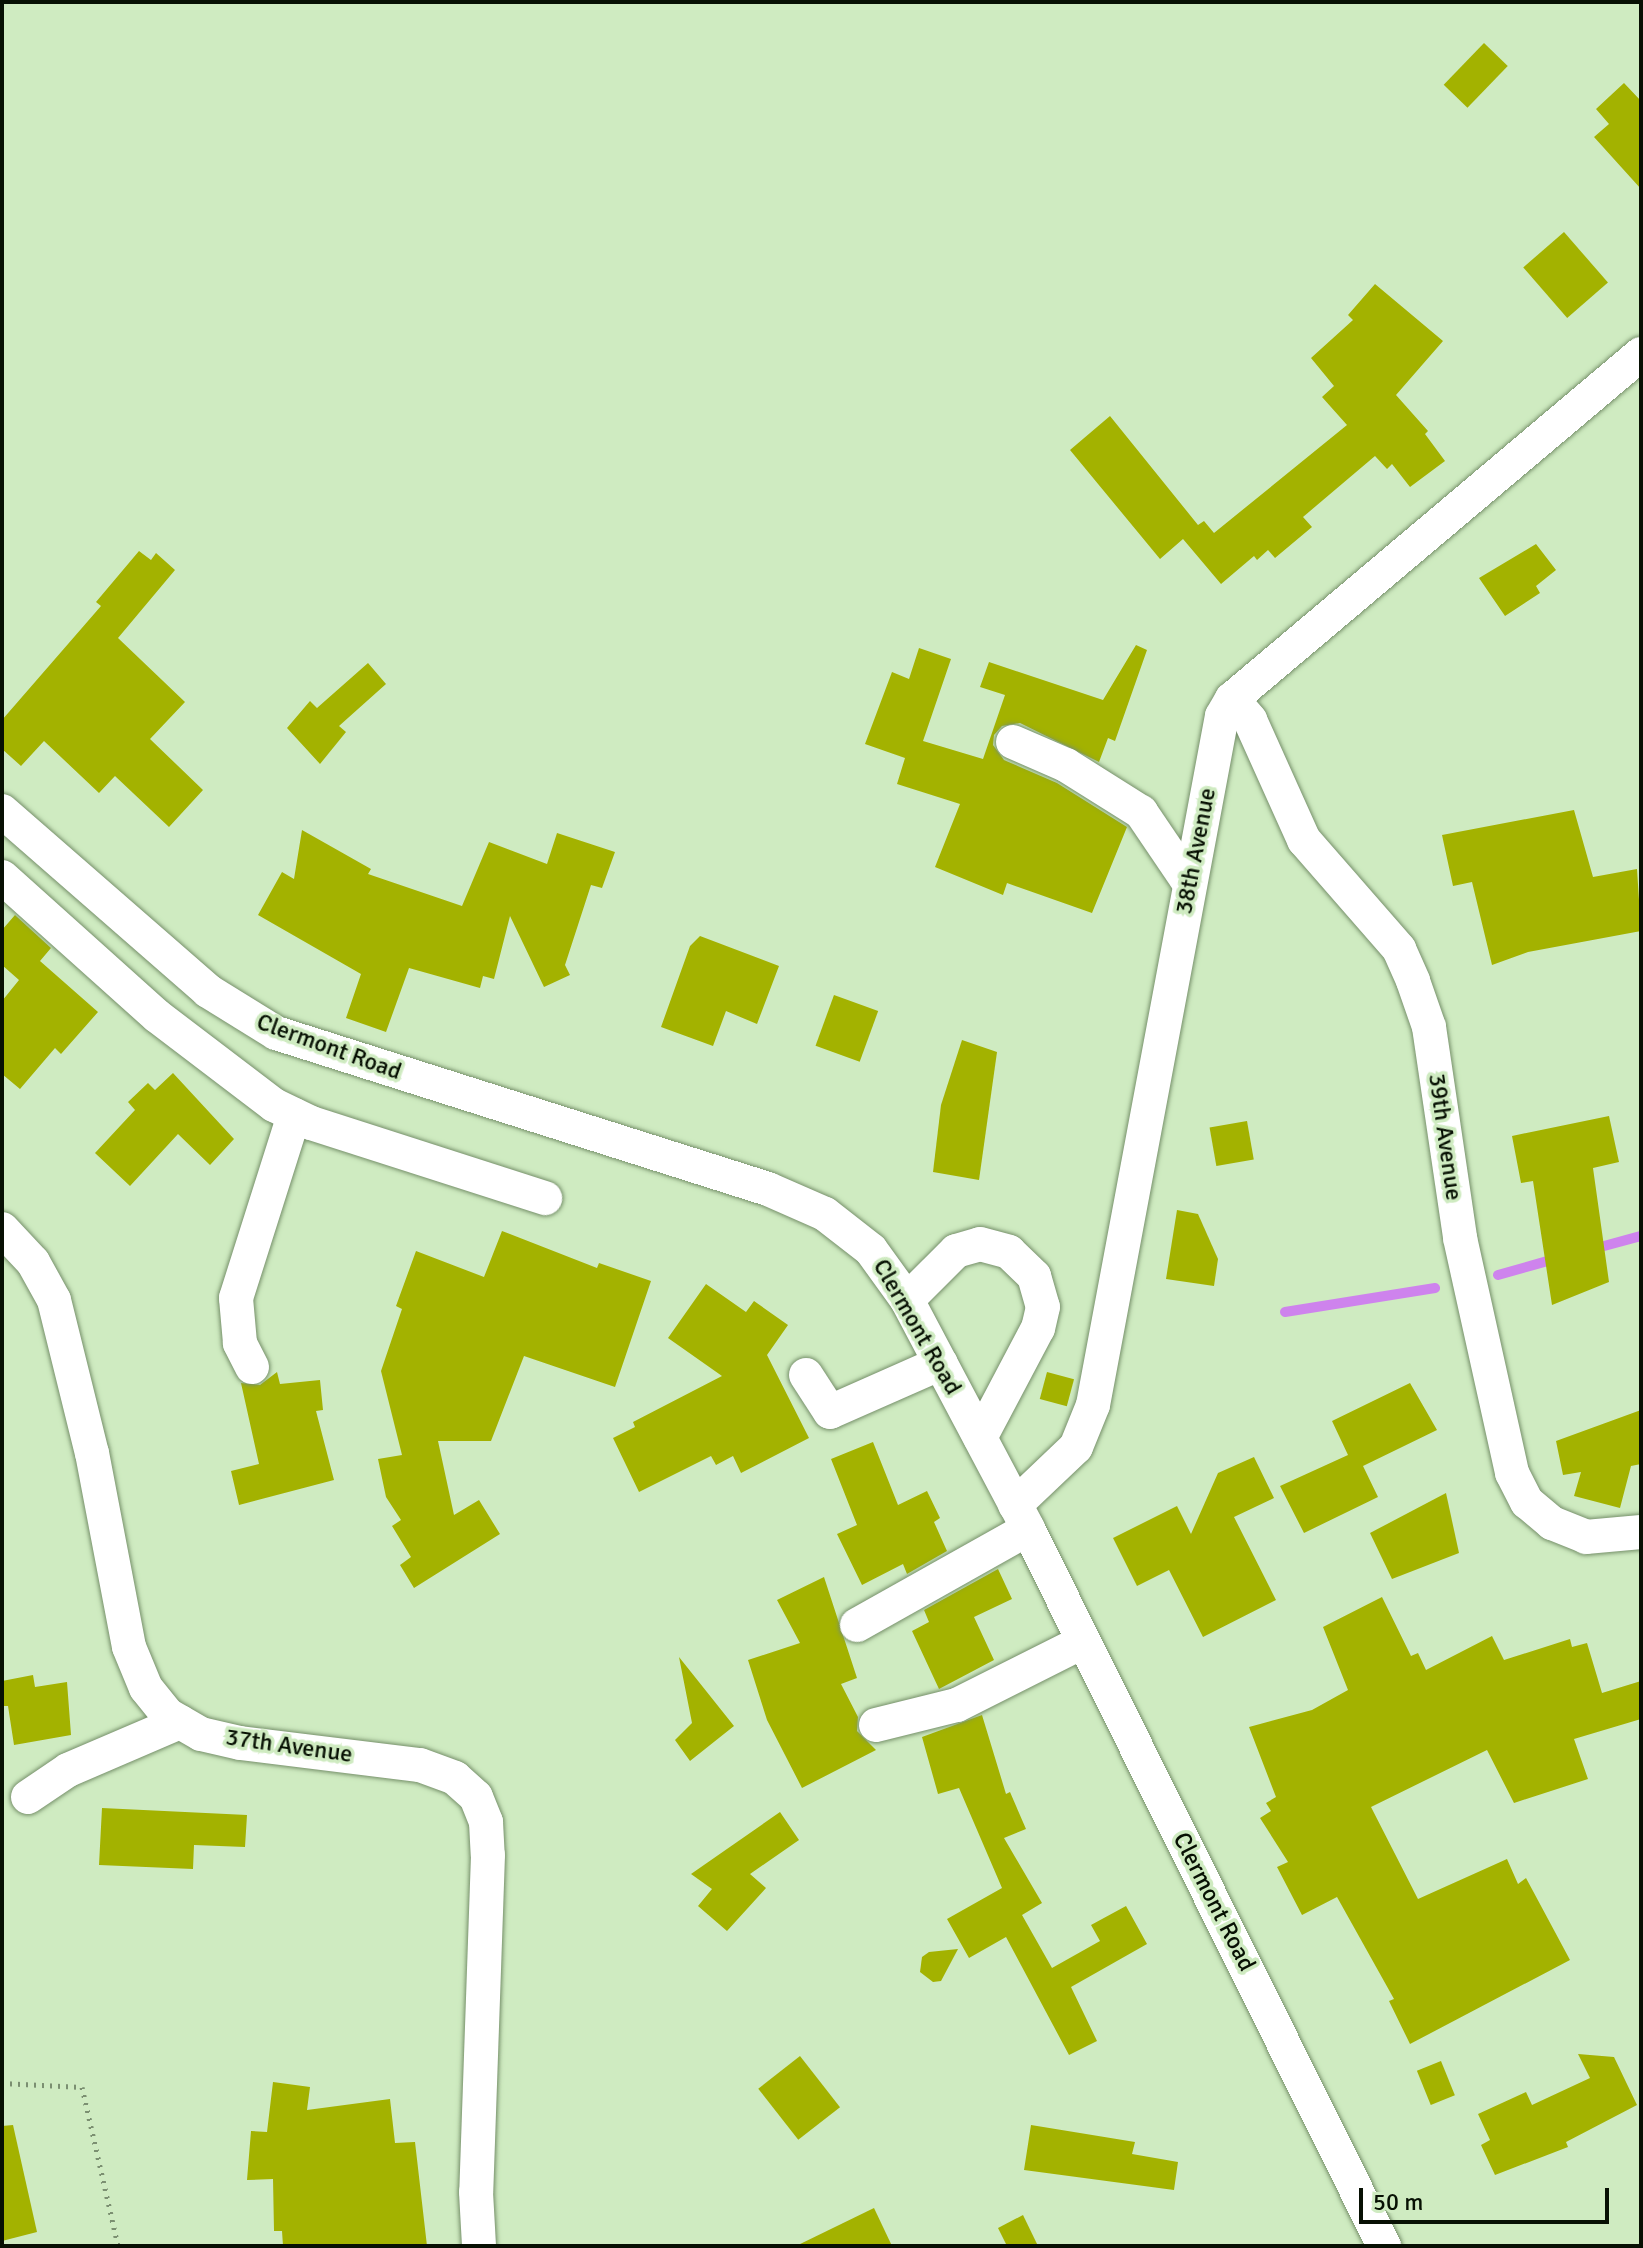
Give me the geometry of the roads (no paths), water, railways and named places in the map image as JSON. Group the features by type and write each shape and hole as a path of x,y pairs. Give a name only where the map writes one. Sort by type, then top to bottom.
{"street":[{"name":"38th Avenue","path":"857,1625 1022,1517 1076,1447 1093,1405 1189,883 1222,716 1232,699 1641,354"},
{"name":"39th Avenue","path":"1232,699 1250,720 1304,840 1399,949 1413,981 1429,1027 1460,1238 1512,1473 1527,1502 1552,1523 1586,1537 1641,1532"},
{"path":"1013,742 1066,765 1141,812 1189,883"},
{"name":"Clermont Road","path":"2,811 208,991 255,1022 309,1044 804,1203 871,1250 907,1300 1022,1517 1384,2246"},
{"path":"35,904 64,865"},
{"path":"2,877 224,1071 294,1115 545,1198"},
{"path":"252,1367 240,1343 236,1298 294,1115"},
{"name":"37th Avenue","path":"2,1229 33,1262 54,1300 92,1453 129,1647 146,1688 168,1715 201,1734 240,1743 420,1765 455,1778 476,1797 486,1822 488,1855 476,2192 479,2246"},
{"path":"907,1300 956,1251 980,1244 1009,1252 1034,1276 1043,1307 1038,1328 980,1438"},
{"path":"806,1375 830,1412 941,1363"},
{"path":"876,1725 954,1706 1082,1642"},
{"path":"28,1797 68,1770 180,1722"}],"waterway":[{"path":"1593,1249 1641,1236"},
{"path":"1498,1275 1558,1258"},
{"path":"1285,1312 1435,1288"}]}
